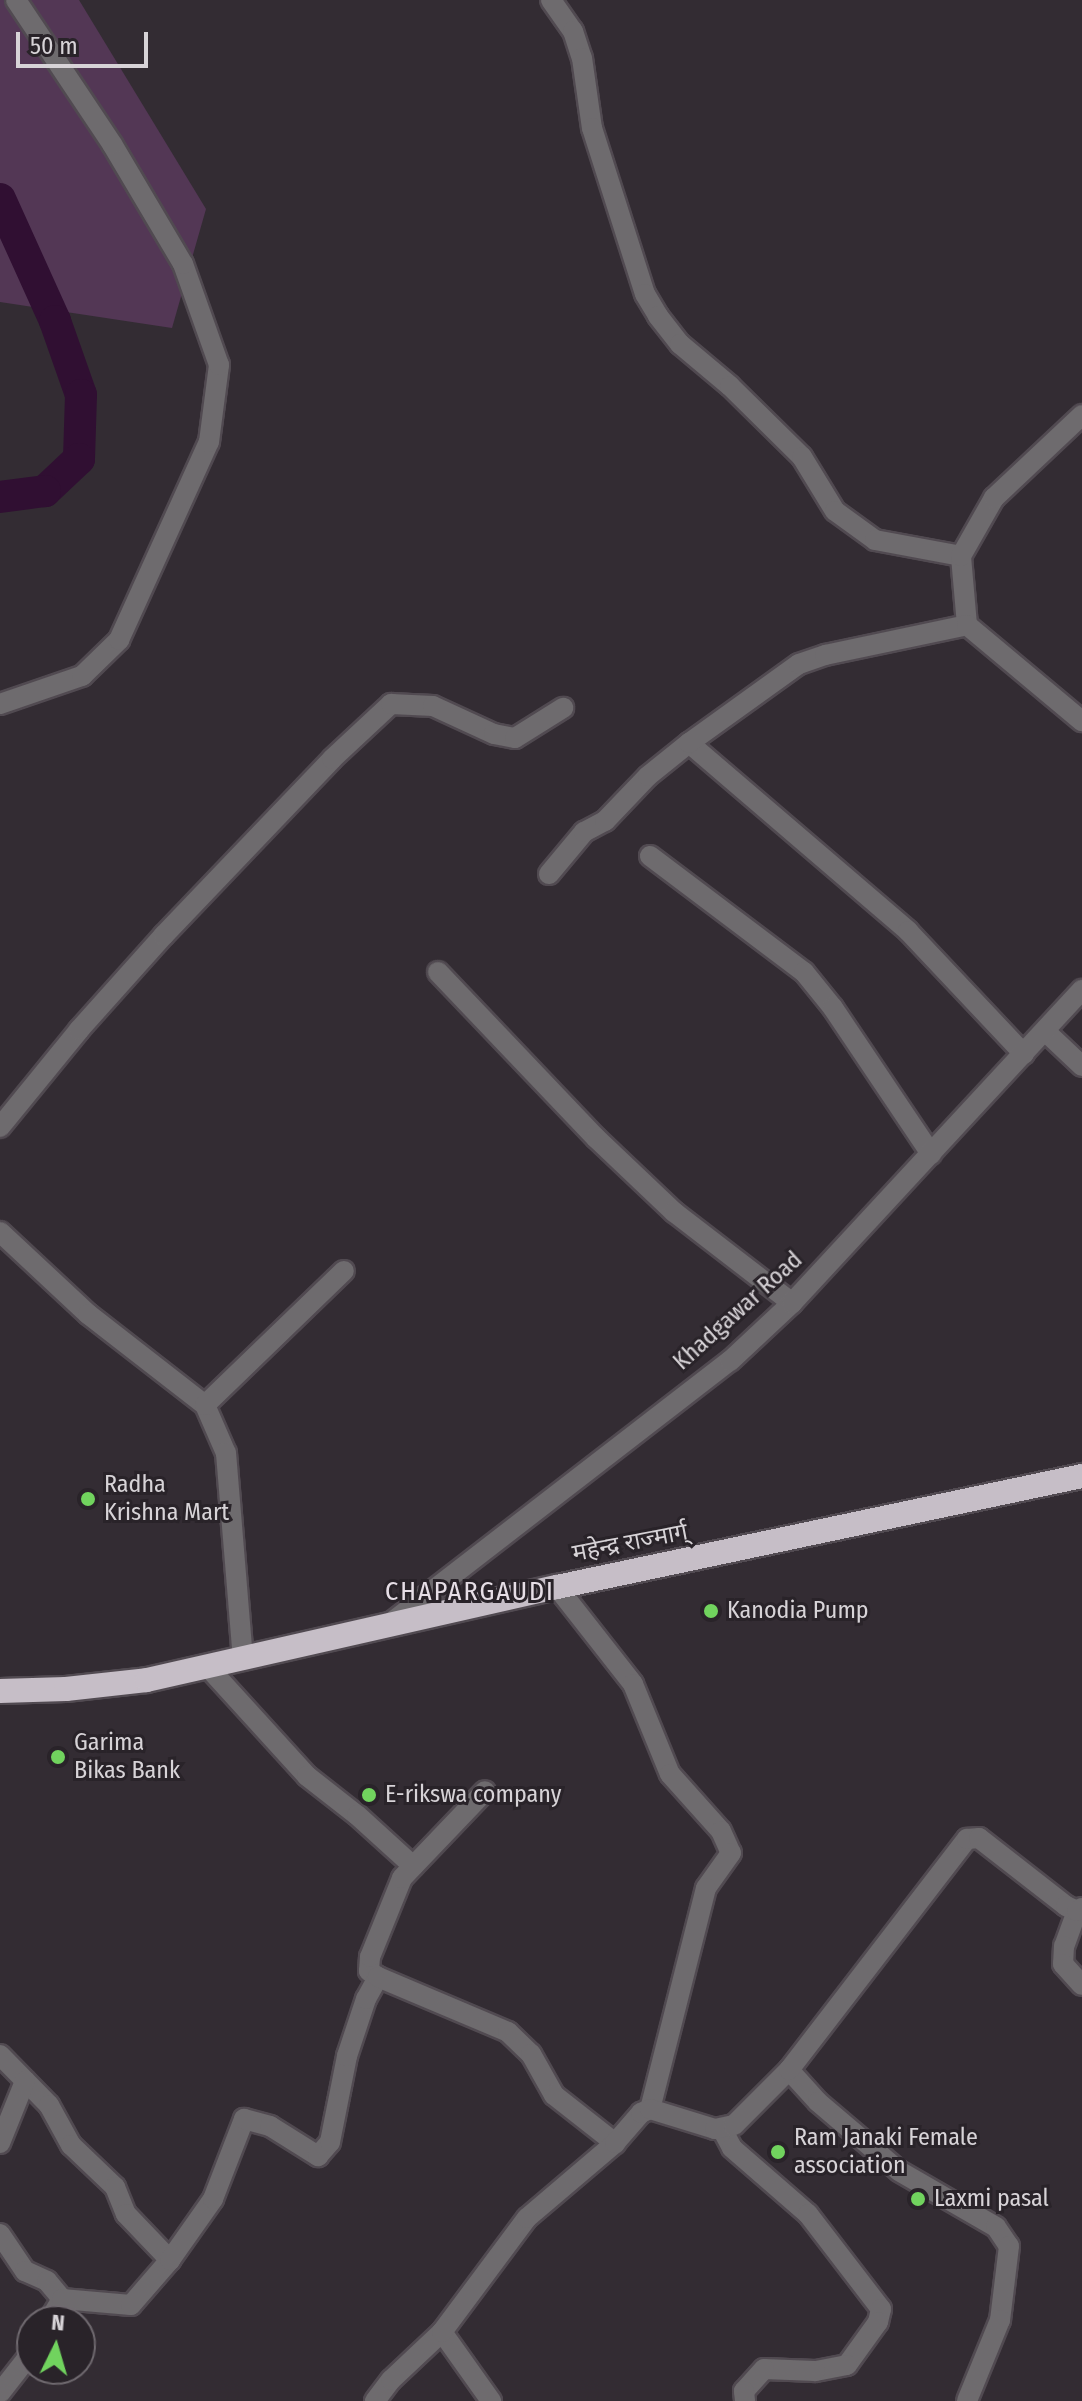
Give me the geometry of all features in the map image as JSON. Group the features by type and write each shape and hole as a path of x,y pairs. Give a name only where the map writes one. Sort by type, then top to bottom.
{"highway":[{"name":"महेन्द्र राज्मार्ग्","path":"0,1691 147,1680 557,1587 1082,1476"}],"street":[{"path":"0,704 82,676 119,640 209,442 219,365 183,264 112,144 16,0"},
{"path":"551,0 573,31 582,58 592,128 645,294 658,316 680,344 730,386 802,457 835,511 875,540 961,556"},
{"path":"1082,415 994,498 961,556 967,625 1082,721"},
{"path":"549,874 584,832 605,821 648,776 799,664 825,655 967,625"},
{"path":"0,1127 79,1030 164,935 332,759 391,704 433,706 494,734 515,738 563,708"},
{"path":"689,743 908,931 1024,1054"},
{"path":"650,856 804,972 833,1008 931,1154"},
{"path":"438,972 596,1138 674,1212 792,1303"},
{"name":"Khadgawar Road","path":"387,1625 730,1361 792,1303 1082,990"},
{"path":"1045,1031 1082,1066"},
{"path":"0,1232 88,1314 205,1405 226,1453 243,1658"},
{"path":"205,1405 344,1271"},
{"path":"557,1587 633,1684 670,1774 721,1831 731,1853 706,1888 650,2109"},
{"path":"207,1666 307,1776 357,1815 413,1866"},
{"path":"485,1791 402,1878 370,1957 369,1971 508,2032 531,2054 554,2095 615,2143"},
{"path":"375,2401 391,2380 442,2332 527,2218 615,2143 641,2113 650,2109 722,2129 734,2125 789,2070 967,1839 979,1838 1080,1910 1064,1946 1063,1964 1082,1985"},
{"path":"0,2234 25,2271 47,2281 62,2299 131,2305 170,2260 213,2199 244,2119 270,2126 318,2156 330,2142 347,2056 366,1999 378,1977"},
{"path":"0,2055 49,2105 71,2145 115,2187 126,2214 137,2229 170,2260"},
{"path":"789,2070 818,2102 899,2171 996,2227 1009,2246 1000,2320 967,2401"},
{"path":"0,2143 25,2081"},
{"path":"722,2129 732,2148 808,2214 881,2309 878,2322 847,2365 815,2371 764,2369 744,2391 745,2401"},
{"path":"58,2305 62,2299"},
{"path":"442,2332 491,2401"},
{"path":"0,2393 16,2372"}],"shaded area":[{"path":"0,0 79,0 206,209 172,328 0,302"}],"waterway":[{"path":"0,199 55,321 81,395 79,459 45,491 0,497"}],"place":[{"name":"Radha Krishna Mart","path":"88,1499"},
{"name":"Kanodia Pump","path":"711,1611"},
{"name":"Garima Bikas Bank","path":"58,1757"},
{"name":"E-rikswa company","path":"369,1795"},
{"name":"Ram Janaki Female association","path":"778,2152"},
{"name":"Laxmi pasal","path":"918,2199"}],"district":[{"name":"CHAPARGAUDI","path":"470,1592"}]}
